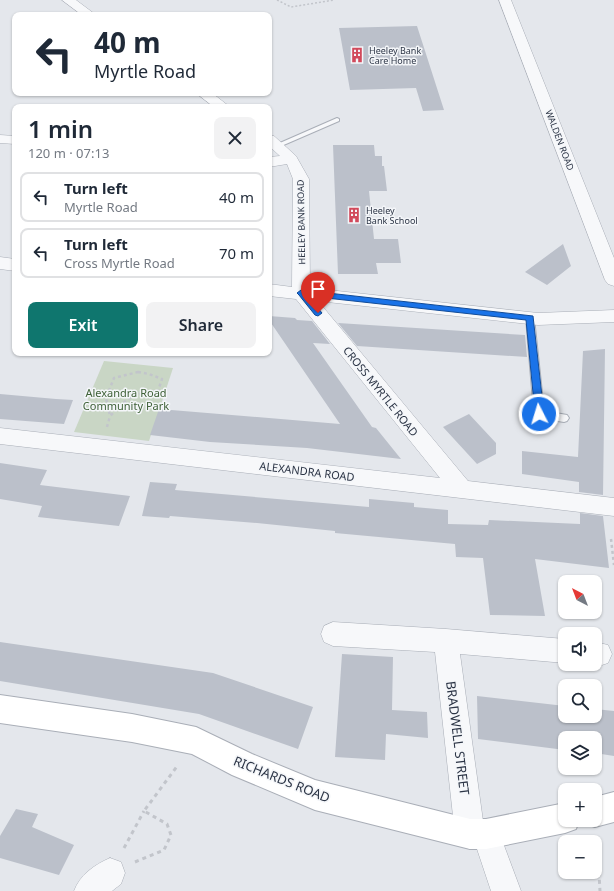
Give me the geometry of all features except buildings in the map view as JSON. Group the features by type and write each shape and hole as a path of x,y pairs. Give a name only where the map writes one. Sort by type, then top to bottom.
{"main road":[{"name":"RICHARDS ROAD","path":"0,709 132,728 196,741 242,765 315,795 478,834 558,819"},
{"path":"602,810 614,807"}],"street":[{"path":"68,0 86,12"},
{"name":"WALDEN ROAD","path":"505,0 614,280"},
{"path":"207,96 219,104"},
{"path":"0,139 12,140"},
{"name":"HEELEY BANK ROAD","path":"273,143 291,159 299,170 302,185 301,293"},
{"path":"272,162 291,159"},
{"path":"0,263 12,265"},
{"path":"272,290 530,318 614,316"},
{"name":"CROSS MYRTLE ROAD","path":"301,293 460,488"},
{"name":"ALEXANDRA ROAD","path":"0,436 614,507"},
{"path":"333,634 446,641 558,650"},
{"name":"BRADWELL STREET","path":"446,641 478,834 506,891"}],"lane":[{"path":"273,143 337,120"},
{"path":"530,318 539,414 564,418"}],"path":[{"path":"277,0 291,7 295,7 334,0"},
{"path":"101,447 110,416 106,398 114,378 133,372 150,374 162,379 158,391 144,392 129,397 110,416"},
{"path":"611,539 614,565"},
{"path":"99,882 144,811 196,741"},
{"path":"99,882 164,850 171,835 167,824 144,811"},
{"path":"596,827 600,891"}],"green space":[{"name":"Alexandra Road Community Park","path":"104,361 173,368 149,441 74,432"}],"place":[{"name":"Heeley Bank Care Home","path":"357,55"},
{"name":"Heeley Bank School","path":"354,215"}],"route":[{"path":"318,313 301,293 530,318 539,414"}]}
